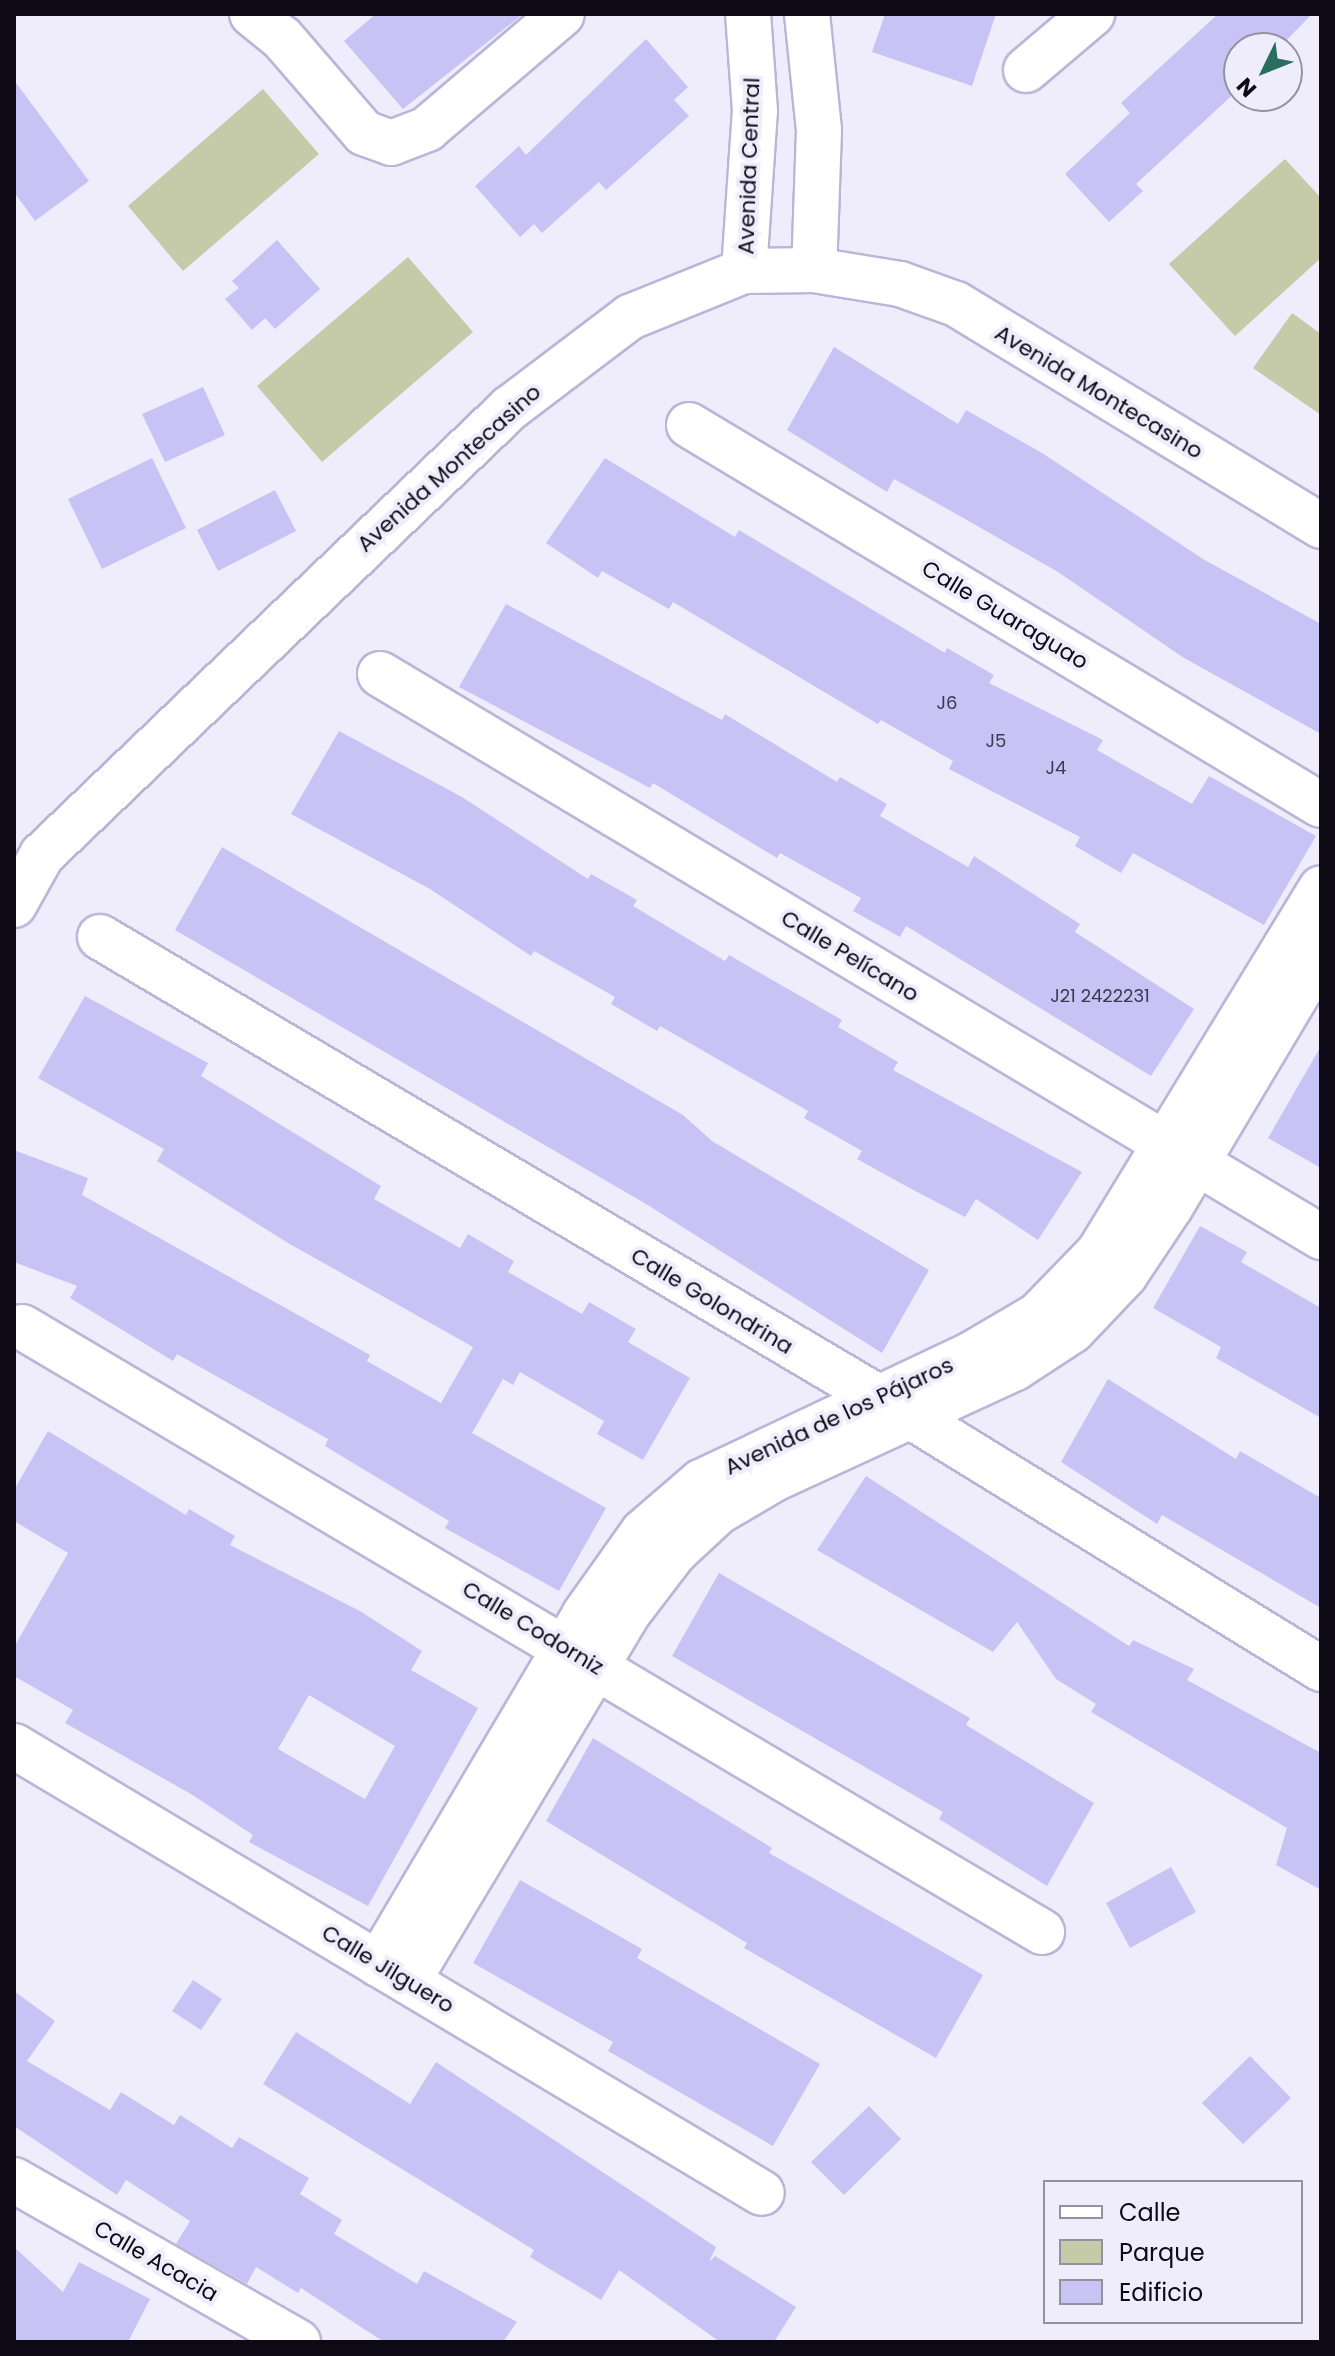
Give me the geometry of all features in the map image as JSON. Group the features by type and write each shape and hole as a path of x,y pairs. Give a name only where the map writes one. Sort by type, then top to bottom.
{"street":[{"path":"252,14 282,38 364,133 391,143 427,129 562,14"},
{"name":"Avenida Central","path":"744,271 755,111 748,14"},
{"path":"807,14 819,130 814,270"},
{"path":"1026,70 1092,14"},
{"name":"Avenida Montecasino","path":"14,905 42,855 510,408 630,317 744,271 814,270 900,284 956,304 1321,526"},
{"name":"Calle Guaraguao","path":"689,425 1321,805"},
{"name":"Calle Pelícano","path":"380,674 1321,1237"},
{"name":"Avenida de los Pájaros","path":"1181,1154 1321,888"},
{"name":"Calle Golondrina","path":"100,937 893,1407 1321,1669"},
{"name":"Avenida de los Pájaros","path":"393,1972 581,1656 643,1532 701,1482 893,1407 1038,1315 1099,1252 1181,1154 1321,954"},
{"name":"Calle Codorniz","path":"22,1327 1042,1932"},
{"name":"Calle Jilguero","path":"14,1746 762,2193"},
{"name":"Calle Acacia","path":"14,2180 298,2342"}],"green space":[{"path":"263,89 319,154 183,271 128,206"},
{"path":"1285,159 1321,198 1321,258 1235,336 1169,264"},
{"path":"408,257 473,332 322,462 257,386"},
{"path":"1292,313 1321,334 1321,415 1253,368"}],"building":[{"path":"376,14 523,14 403,109 344,41"},
{"path":"885,14 996,14 972,86 872,52"},
{"path":"1218,14 1312,14 1295,32 1223,32 1223,104 1136,184 1143,191 1109,222 1065,174 1130,113 1121,103"},
{"path":"646,39 688,87 674,100 689,116 606,190 599,182 542,233 534,224 520,237 475,186 519,146 526,155"},
{"path":"14,80 89,181 35,221 14,192"},
{"path":"277,240 320,289 275,329 265,318 252,330 225,299 239,288 232,281"},
{"path":"834,347 958,424 966,410 1042,453 1203,559 1321,624 1321,734 1184,658 1058,572 965,519 894,479 887,492 787,430"},
{"path":"203,387 225,435 165,462 142,414"},
{"path":"152,458 186,528 102,569 68,499"},
{"path":"605,458 735,537 739,530 945,653 947,648 994,675 989,683 1103,740 1097,750 1192,804 1209,776 1316,836 1264,925 1133,853 1121,873 1075,846 1080,837 949,769 953,761 881,720 878,724 673,602 669,609 602,571 598,578 546,543"},
{"path":"275,490 296,531 218,571 197,530"},
{"path":"506,604 722,720 725,714 837,782 840,777 887,804 880,816 968,867 974,856 1080,924 1075,932 1194,1009 1151,1076 906,926 900,937 853,911 861,898 780,853 777,858 653,783 650,788 459,687"},
{"path":"339,731 462,797 588,879 591,874 637,900 633,906 725,961 729,955 842,1020 838,1027 898,1062 893,1070 1082,1172 1038,1240 976,1199 965,1217 857,1159 862,1151 804,1118 808,1111 660,1026 657,1031 611,1004 615,997 534,951 531,956 430,889 291,814"},
{"path":"222,847 683,1115 712,1141 929,1270 882,1353 646,1204 175,930"},
{"path":"85,996 208,1063 201,1076 381,1186 374,1199 460,1248 468,1234 514,1261 508,1272 582,1314 589,1302 636,1329 628,1342 690,1378 643,1460 597,1434 604,1421 520,1372 513,1385 503,1379 472,1433 606,1508 559,1591 445,1528 449,1521 325,1446 328,1439 177,1354 173,1361 70,1298 77,1286 14,1262 14,1150 88,1178 82,1195 370,1355 367,1361 441,1403 473,1347 288,1243 157,1161 164,1149 38,1078"},
{"path":"1321,1046 1321,1168 1268,1138"},
{"path":"1200,1226 1247,1252 1241,1262 1321,1308 1321,1418 1216,1358 1221,1347 1153,1308"},
{"path":"1108,1379 1236,1459 1240,1451 1321,1498 1321,1608 1162,1515 1157,1524 1061,1462"},
{"path":"48,1431 186,1515 189,1509 235,1536 230,1545 360,1611 422,1651 411,1670 478,1708 368,1906 249,1842 253,1835 191,1794 65,1723 73,1710 14,1676 14,1647 68,1553 14,1521 14,1490","holes":["309,1695 395,1746 365,1799 278,1749"]},
{"path":"866,1476 1129,1646 1133,1640 1194,1669 1187,1680 1321,1753 1321,1890 1276,1865 1287,1828 1091,1712 1096,1704 1056,1679 1017,1622 993,1652 817,1550"},
{"path":"719,1573 970,1718 966,1725 1094,1803 1047,1886 939,1819 943,1812 672,1656"},
{"path":"593,1738 772,1848 769,1853 983,1975 936,2058 744,1948 747,1943 546,1821"},
{"path":"1171,1867 1196,1912 1130,1948 1106,1903"},
{"path":"520,1880 642,1949 637,1958 820,2064 773,2146 608,2051 613,2042 473,1963"},
{"path":"193,1980 222,1999 201,2030 172,2011"},
{"path":"14,1991 55,2021 27,2061 110,2110 121,2092 174,2125 180,2115 232,2148 239,2137 309,2178 300,2194 342,2220 334,2234 417,2284 424,2271 517,2322 503,2342 384,2342 301,2288 298,2293 256,2267 247,2284 176,2244 190,2221 126,2180 117,2195 14,2126"},
{"path":"296,2032 410,2104 436,2062 716,2247 709,2262 715,2256 796,2307 774,2342 720,2342 619,2270 601,2300 530,2257 534,2250 263,2084"},
{"path":"1250,2056 1291,2098 1243,2144 1202,2103"},
{"path":"869,2106 901,2139 844,2195 811,2162"},
{"path":"14,2247 63,2292 79,2262 150,2299 128,2342 14,2342"}]}
